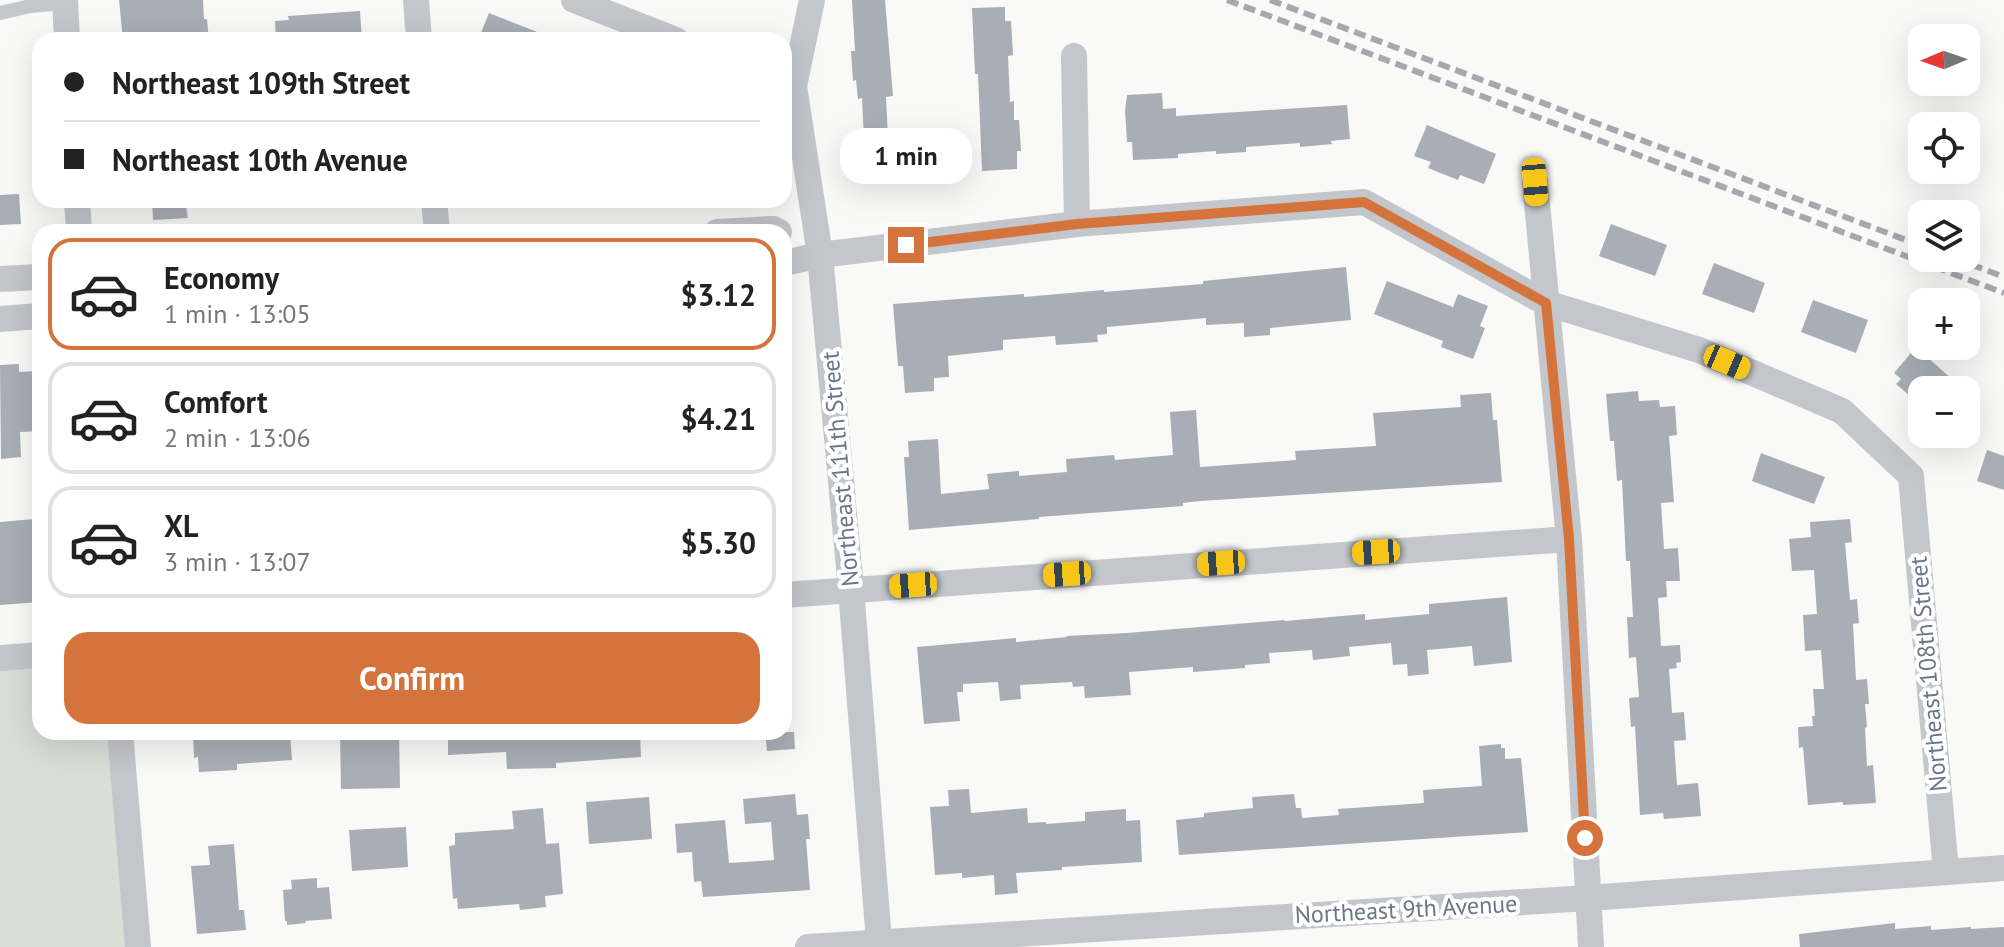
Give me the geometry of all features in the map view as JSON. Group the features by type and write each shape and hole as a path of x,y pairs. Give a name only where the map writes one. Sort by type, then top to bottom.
{"street":[{"path":"416,0 418,32"},
{"path":"574,0 656,32"},
{"name":"Northeast 111th Street","path":"792,73 812,0"},
{"path":"65,2 67,32"},
{"path":"1074,56 1077,224"},
{"name":"Northeast 111th Street","path":"792,101 820,255 851,589 878,945"},
{"path":"1535,182 1569,539 1591,947"},
{"path":"792,261 820,255 1077,224 1364,202 1546,303"},
{"path":"792,239 820,255"},
{"path":"0,279 32,277"},
{"name":"Northeast 108th Street","path":"1546,303 1699,350 1842,411 1911,476 1946,872"},
{"path":"0,319 32,317"},
{"path":"792,594 1569,539"},
{"path":"0,658 32,656"},
{"path":"121,740 138,947"},
{"name":"Northeast 9th Avenue","path":"808,947 878,945 2004,868"}],"lane":[{"path":"0,13 65,2"}],"shaded area":[{"path":"32,656 32,740 121,740 138,947 0,947 0,658"}],"building":[{"path":"119,0 203,0 208,32 122,32"},
{"path":"852,0 885,0 893,96 886,97 888,138 924,136 924,140 930,140 932,176 915,177 916,181 882,183 882,179 866,180 862,98 858,99 856,80 853,81"},
{"path":"1005,7 1005,21 1011,21 1013,55 1008,56 1010,102 1014,101 1014,120 1019,120 1021,151 1017,151 1017,169 982,171 972,8"},
{"path":"360,11 361,32 276,32 275,21 289,20 288,16"},
{"path":"489,13 537,32 481,32"},
{"path":"1162,93 1163,109 1176,108 1176,116 1347,105 1350,139 1331,141 1332,144 1246,147 1246,152 1216,154 1216,151 1178,154 1178,158 1133,160 1132,142 1127,142 1127,95"},
{"path":"1427,125 1496,154 1484,184 1460,175 1458,180 1428,168 1431,162 1414,156"},
{"path":"19,194 21,224 0,225 0,195"},
{"path":"152,208 186,208 188,218 153,220"},
{"path":"1611,224 1667,245 1655,276 1599,256"},
{"path":"1714,263 1765,283 1754,313 1702,294"},
{"path":"1346,267 1351,320 1270,328 1270,335 1244,337 1244,323 1206,325 1206,318 1107,327 1107,334 1097,335 1098,342 1056,345 1055,336 1003,340 1003,350 948,356 949,377 934,378 934,391 905,393 903,366 898,366 893,304 1203,284 1203,281"},
{"path":"1387,281 1453,307 1458,294 1488,306 1480,326 1485,328 1473,359 1441,347 1443,341 1374,314"},
{"path":"1813,300 1868,320 1856,353 1801,332"},
{"path":"1908,356 1908,360 1931,360 1948,376 1908,376 1908,394 1896,384 1901,379 1894,373"},
{"path":"19,364 19,372 32,371 32,431 20,432 21,457 1,459 0,365"},
{"path":"1638,391 1639,401 1659,400 1660,407 1675,406 1677,435 1669,436 1674,502 1661,503 1664,549 1678,548 1680,581 1666,581 1667,597 1658,598 1661,646 1680,645 1681,662 1676,663 1677,668 1669,669 1672,713 1684,712 1686,740 1674,741 1677,785 1698,783 1701,816 1664,819 1663,813 1640,815 1635,726 1631,727 1629,698 1639,697 1636,657 1629,658 1627,617 1633,617 1630,561 1626,561 1622,480 1617,481 1606,394"},
{"path":"1491,393 1493,420 1497,420 1502,482 1200,501 1183,503 1183,506 909,530 904,457 909,457 908,441 938,439 941,494 989,489 987,474 1019,471 1019,476 1067,472 1066,459 1114,455 1115,460 1173,455 1170,412 1196,410 1200,467 1296,460 1295,451 1376,446 1373,413 1461,407 1460,395"},
{"path":"1987,450 2004,456 2004,490 1977,481"},
{"path":"1761,453 1825,477 1814,504 1752,481"},
{"path":"32,519 32,603 0,605 0,522"},
{"path":"1850,519 1852,542 1845,543 1850,600 1857,599 1859,623 1853,624 1856,680 1867,679 1867,766 1873,765 1876,803 1808,805 1803,747 1799,748 1798,727 1813,726 1813,689 1824,689 1821,650 1805,651 1803,615 1817,614 1814,570 1792,571 1789,539 1811,537 1810,522"},
{"path":"1507,597 1512,662 1474,666 1472,646 1427,650 1429,674 1408,676 1407,664 1393,665 1391,643 1349,647 1350,656 1313,660 1312,650 1269,653 1270,663 1245,665 1245,668 1193,672 1193,667 1129,672 1131,695 1085,698 1084,686 1073,687 1072,682 1020,685 1021,699 1000,701 998,682 963,684 963,692 957,692 960,721 924,724 917,647 1365,614 1365,620 1429,614 1429,604"},
{"path":"794,732 795,749 767,751 766,740 792,740"},
{"path":"193,740 291,740 292,760 237,764 237,770 199,772 198,757 194,758"},
{"path":"340,740 399,740 400,788 341,789"},
{"path":"448,740 640,740 641,757 556,763 556,768 507,769 506,752 448,755"},
{"path":"1501,744 1501,748 1505,748 1505,759 1521,758 1528,832 1179,855 1176,820 1204,817 1204,813 1253,808 1252,797 1294,794 1296,808 1301,808 1302,818 1339,815 1338,809 1424,803 1423,790 1482,786 1479,746"},
{"path":"969,789 971,813 1027,808 1028,823 1085,821 1085,812 1126,809 1126,821 1140,820 1142,862 1016,873 1018,893 995,895 994,875 962,878 962,873 935,875 930,807 949,806 948,790"},
{"path":"795,794 797,815 808,814 810,839 806,839 810,890 703,897 701,881 694,882 692,852 677,853 675,824 725,820 729,863 774,860 771,822 745,824 743,799"},
{"path":"649,797 652,839 589,844 586,802"},
{"path":"543,808 546,844 559,843 563,894 545,896 546,907 520,910 519,904 458,909 457,898 453,899 449,846 455,845 455,833 514,829 512,811"},
{"path":"406,827 408,867 352,871 349,830"},
{"path":"234,844 239,910 244,910 246,930 197,934 191,866 210,865 208,846"},
{"path":"317,878 317,888 329,887 332,919 287,925 283,890 292,889 291,880"},
{"path":"1895,923 1895,929 2004,927 2004,947 1800,947 1799,934"}],"railway":[{"path":"1227,0 2004,293"},
{"path":"1270,0 1908,241"},
{"path":"1980,268 2004,277"}],"route":[{"path":"906,245 1077,224 1364,202 1546,303 1569,539 1585,838"}]}
